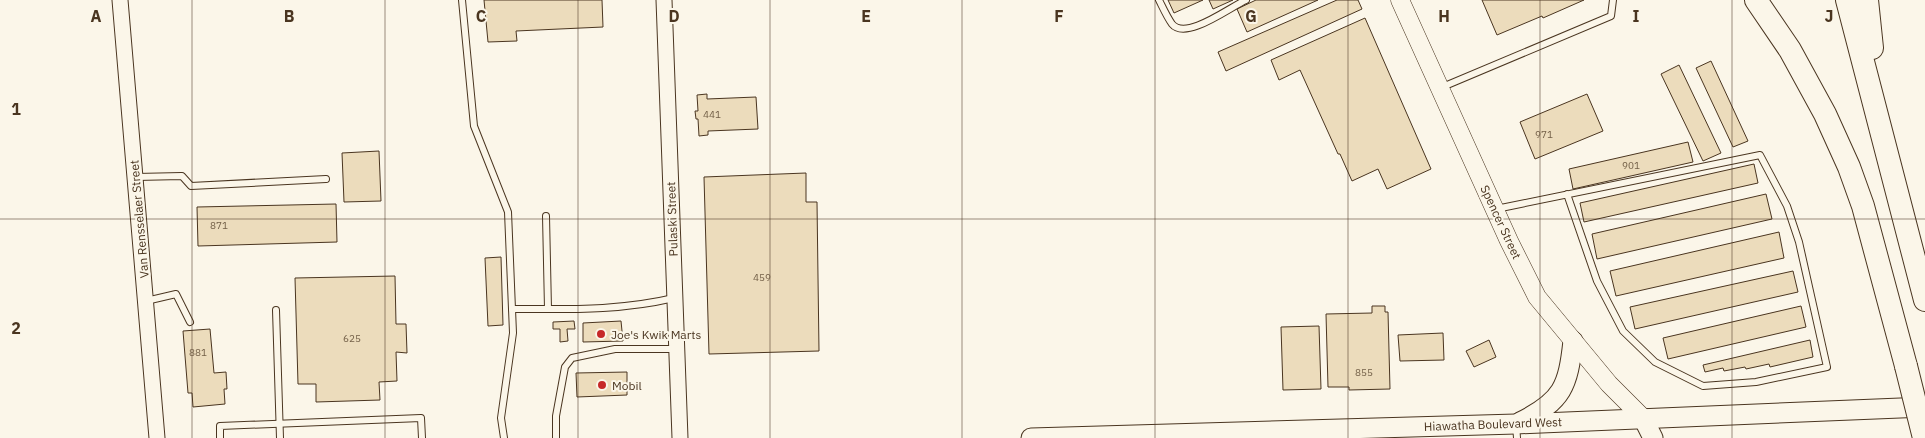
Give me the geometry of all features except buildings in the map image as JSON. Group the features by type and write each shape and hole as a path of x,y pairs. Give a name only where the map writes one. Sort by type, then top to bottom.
{"highway":[{"path":"1756,0 1790,50 1825,114 1864,206 1924,438"},
{"path":"1847,0 1925,300"},
{"path":"1867,0 1879,121"}],"main road":[{"name":"Spencer Street","path":"1400,0 1494,209 1537,297 1609,384 1643,418"},
{"path":"1516,431 1551,404 1561,392 1570,371 1573,341"},
{"name":"Hiawatha Boulevard West","path":"1031,438 1516,431 1643,418 1925,408"},
{"path":"1643,418 1653,438"}],"street":[{"name":"Van Rensselaer Street","path":"120,0 157,438"},
{"name":"Pulaski Street","path":"664,0 680,438"}],"lane":[{"path":"462,0 474,126 508,212 513,333 501,418 504,438"},
{"path":"1159,0 1172,24 1185,30 1196,28 1233,5 1246,0"},
{"path":"1440,88 1611,16 1613,0"},
{"path":"1494,209 1567,194 1760,155 1787,206 1799,242 1828,367 1756,382 1703,386 1655,362 1623,331 1618,322 1597,281 1567,194"},
{"path":"136,177 182,176 191,186 326,179"},
{"path":"546,216 548,309"},
{"path":"146,301 176,294 190,322"},
{"path":"512,309 625,307 676,297"},
{"path":"276,310 280,438"},
{"path":"556,438 556,416 565,368 572,358 615,350 678,349"},
{"path":"220,438 220,426 422,418 422,438"}],"place":[{"name":"Joe's Kwik Marts","path":"601,334"},
{"name":"Mobil","path":"602,385"}]}
